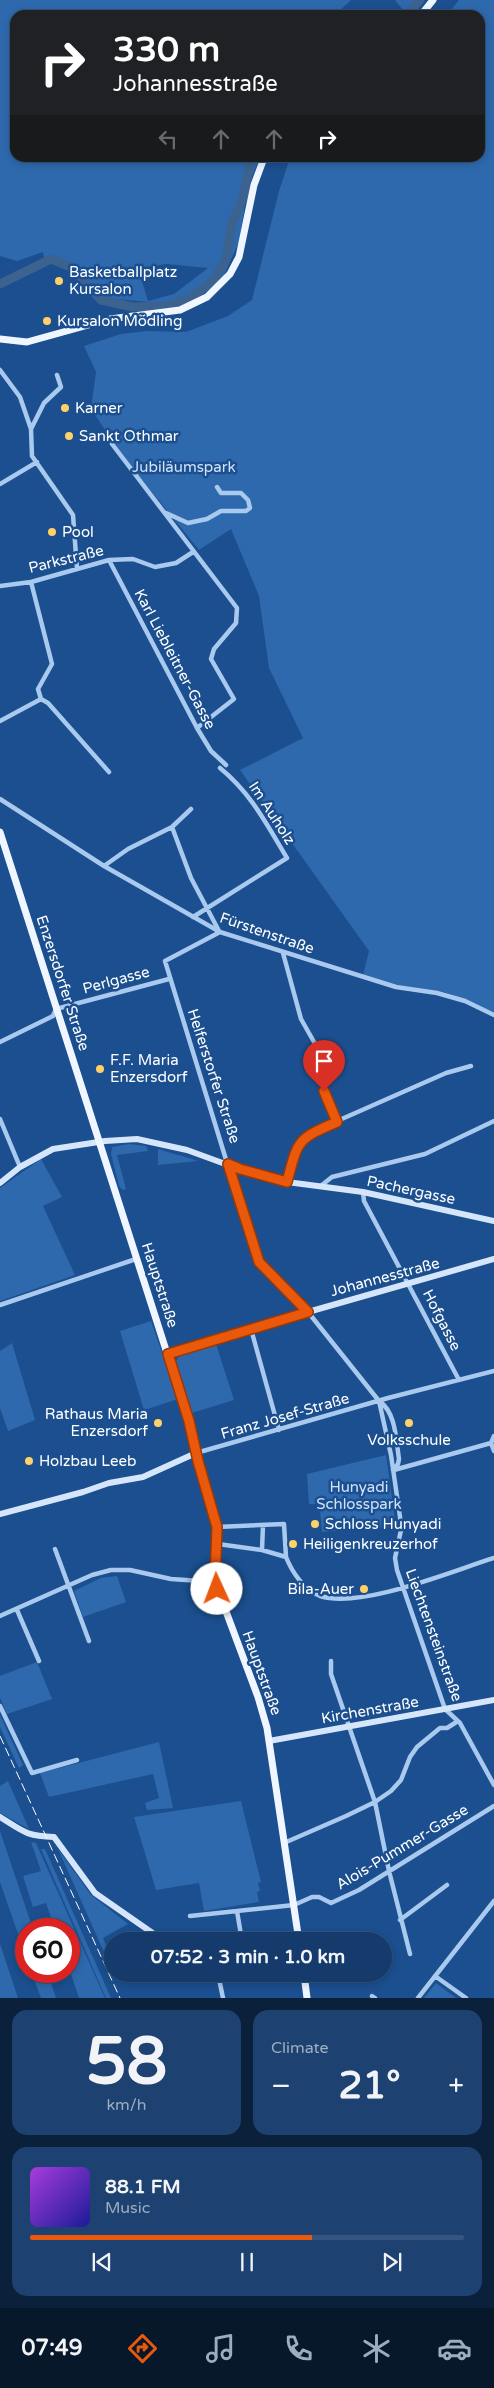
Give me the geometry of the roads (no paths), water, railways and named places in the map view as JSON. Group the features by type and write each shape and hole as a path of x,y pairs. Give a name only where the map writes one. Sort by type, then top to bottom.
{"main road":[{"path":"425,10 433,0"},
{"path":"0,339 27,342 110,319 180,310 207,297 230,274 239,257 254,185 263,162"},
{"name":"Enzersdorfer Straße","path":"0,832 99,1142"},
{"name":"Hauptstraße","path":"99,1142 189,1421 217,1527 218,1544 215,1582 258,1697 269,1741 298,1932"},
{"path":"305,1982 307,1998"}],"street":[{"path":"0,370 20,397 31,429 31,452 73,515 77,569"},
{"path":"31,429 44,403 61,387 57,375"},
{"path":"112,444 237,608 236,624 214,649 211,659 234,699 197,728"},
{"path":"0,484 37,462"},
{"path":"161,509 172,517 188,523 207,519 221,511 246,511 250,508 248,500 241,493 221,493 217,487"},
{"name":"Parkstraße","path":"0,586 31,582 108,560 133,560 155,567 176,564 193,552"},
{"name":"Karl Liebleitner-Gasse","path":"108,560 197,728 211,751 226,765"},
{"path":"31,582 52,664 38,689 41,698 48,703 109,772"},
{"path":"0,721 41,698"},
{"name":"Im Auholz","path":"193,917 287,858 252,799 235,780 220,768"},
{"name":"Fürstenstraße","path":"0,799 104,866 220,932 396,988 437,993 465,1001 494,1015"},
{"path":"104,866 128,849 172,827 191,809"},
{"path":"172,827 191,878 220,932"},
{"name":"Perlgasse","path":"0,1042 53,1016 56,1010 169,979 165,961 220,932"},
{"path":"283,953 301,1019 318,1049 317,1054"},
{"name":"Helferstorfer Straße","path":"169,979 192,1045 259,1262 308,1312 378,1402 387,1408 391,1415 399,1458 397,1466 393,1470"},
{"path":"287,1182 296,1150 303,1138 446,1073 471,1066"},
{"path":"324,1091 337,1122"},
{"path":"0,1119 20,1167"},
{"path":"322,1185 332,1177 425,1154 494,1121"},
{"name":"Pachergasse","path":"0,1183 20,1167 53,1150 126,1139 152,1141 287,1182 322,1185 363,1192 494,1221"},
{"name":"Hofgasse","path":"363,1192 364,1201 410,1284 459,1380"},
{"path":"0,1305 136,1259"},
{"name":"Johannesstraße","path":"168,1354 494,1259"},
{"path":"251,1329 279,1430"},
{"name":"Franz Josef-Straße","path":"0,1514 83,1492 109,1482 143,1477 196,1453 494,1371"},
{"path":"378,1402 393,1470 493,1439 494,1451"},
{"name":"Liechtensteinstraße","path":"393,1470 401,1523 395,1558 402,1587 445,1709 458,1721 494,1785"},
{"path":"217,1527 284,1524 286,1557 292,1573 321,1596 354,1598 372,1596 494,1558"},
{"path":"262,1550 263,1525"},
{"path":"218,1544 262,1550 286,1557"},
{"path":"55,1549 89,1641"},
{"path":"0,1616 92,1575 121,1569 171,1580 215,1582"},
{"path":"17,1610 39,1661"},
{"path":"330,1660 331,1674 375,1802 400,1920 410,1954"},
{"name":"Kirchenstraße","path":"269,1741 494,1700"},
{"path":"0,1706 32,1773 77,1760"},
{"path":"284,1843 375,1802 401,1780 410,1757 417,1747 440,1728 447,1728 458,1721"},
{"name":"Alois-Pummer-Gasse","path":"190,1916 294,1905 312,1897 319,1897 330,1903 389,1871 494,1806"},
{"path":"0,1817 29,1835 42,1838 54,1837 95,1893 151,1932"},
{"path":"400,1920 447,1885"},
{"path":"418,1998 494,1900"},
{"path":"237,1911 240,1932"},
{"path":"435,1976 466,1998"},
{"path":"220,1982 223,1998"}],"waterway":[{"path":"411,10 420,0"},
{"path":"0,284 51,259 71,267 101,300 133,307 168,306 192,297 213,281 226,260 232,223 243,198 250,162"}],"railway":[{"path":"0,1736 120,1998"}],"place":[{"name":"Basketballplatz Kursalon","path":"59,281"},
{"name":"Kursalon Mödling","path":"47,321"},
{"name":"Karner","path":"65,408"},
{"name":"Sankt Othmar","path":"69,436"},
{"name":"Pool","path":"52,532"},
{"name":"F.F. Maria Enzersdorf","path":"100,1069"},
{"name":"Rathaus Maria Enzersdorf","path":"158,1423"},
{"name":"Volksschule","path":"409,1423"},
{"name":"Holzbau Leeb","path":"29,1461"},
{"name":"Schloss Hunyadi","path":"315,1524"},
{"name":"Heiligenkreuzerhof","path":"293,1544"},
{"name":"Bila-Auer","path":"364,1589"}],"park label":[{"name":"Jubiläumspark","path":"184,467"},
{"name":"Hunyadi Schlosspark","path":"359,1496"}]}
